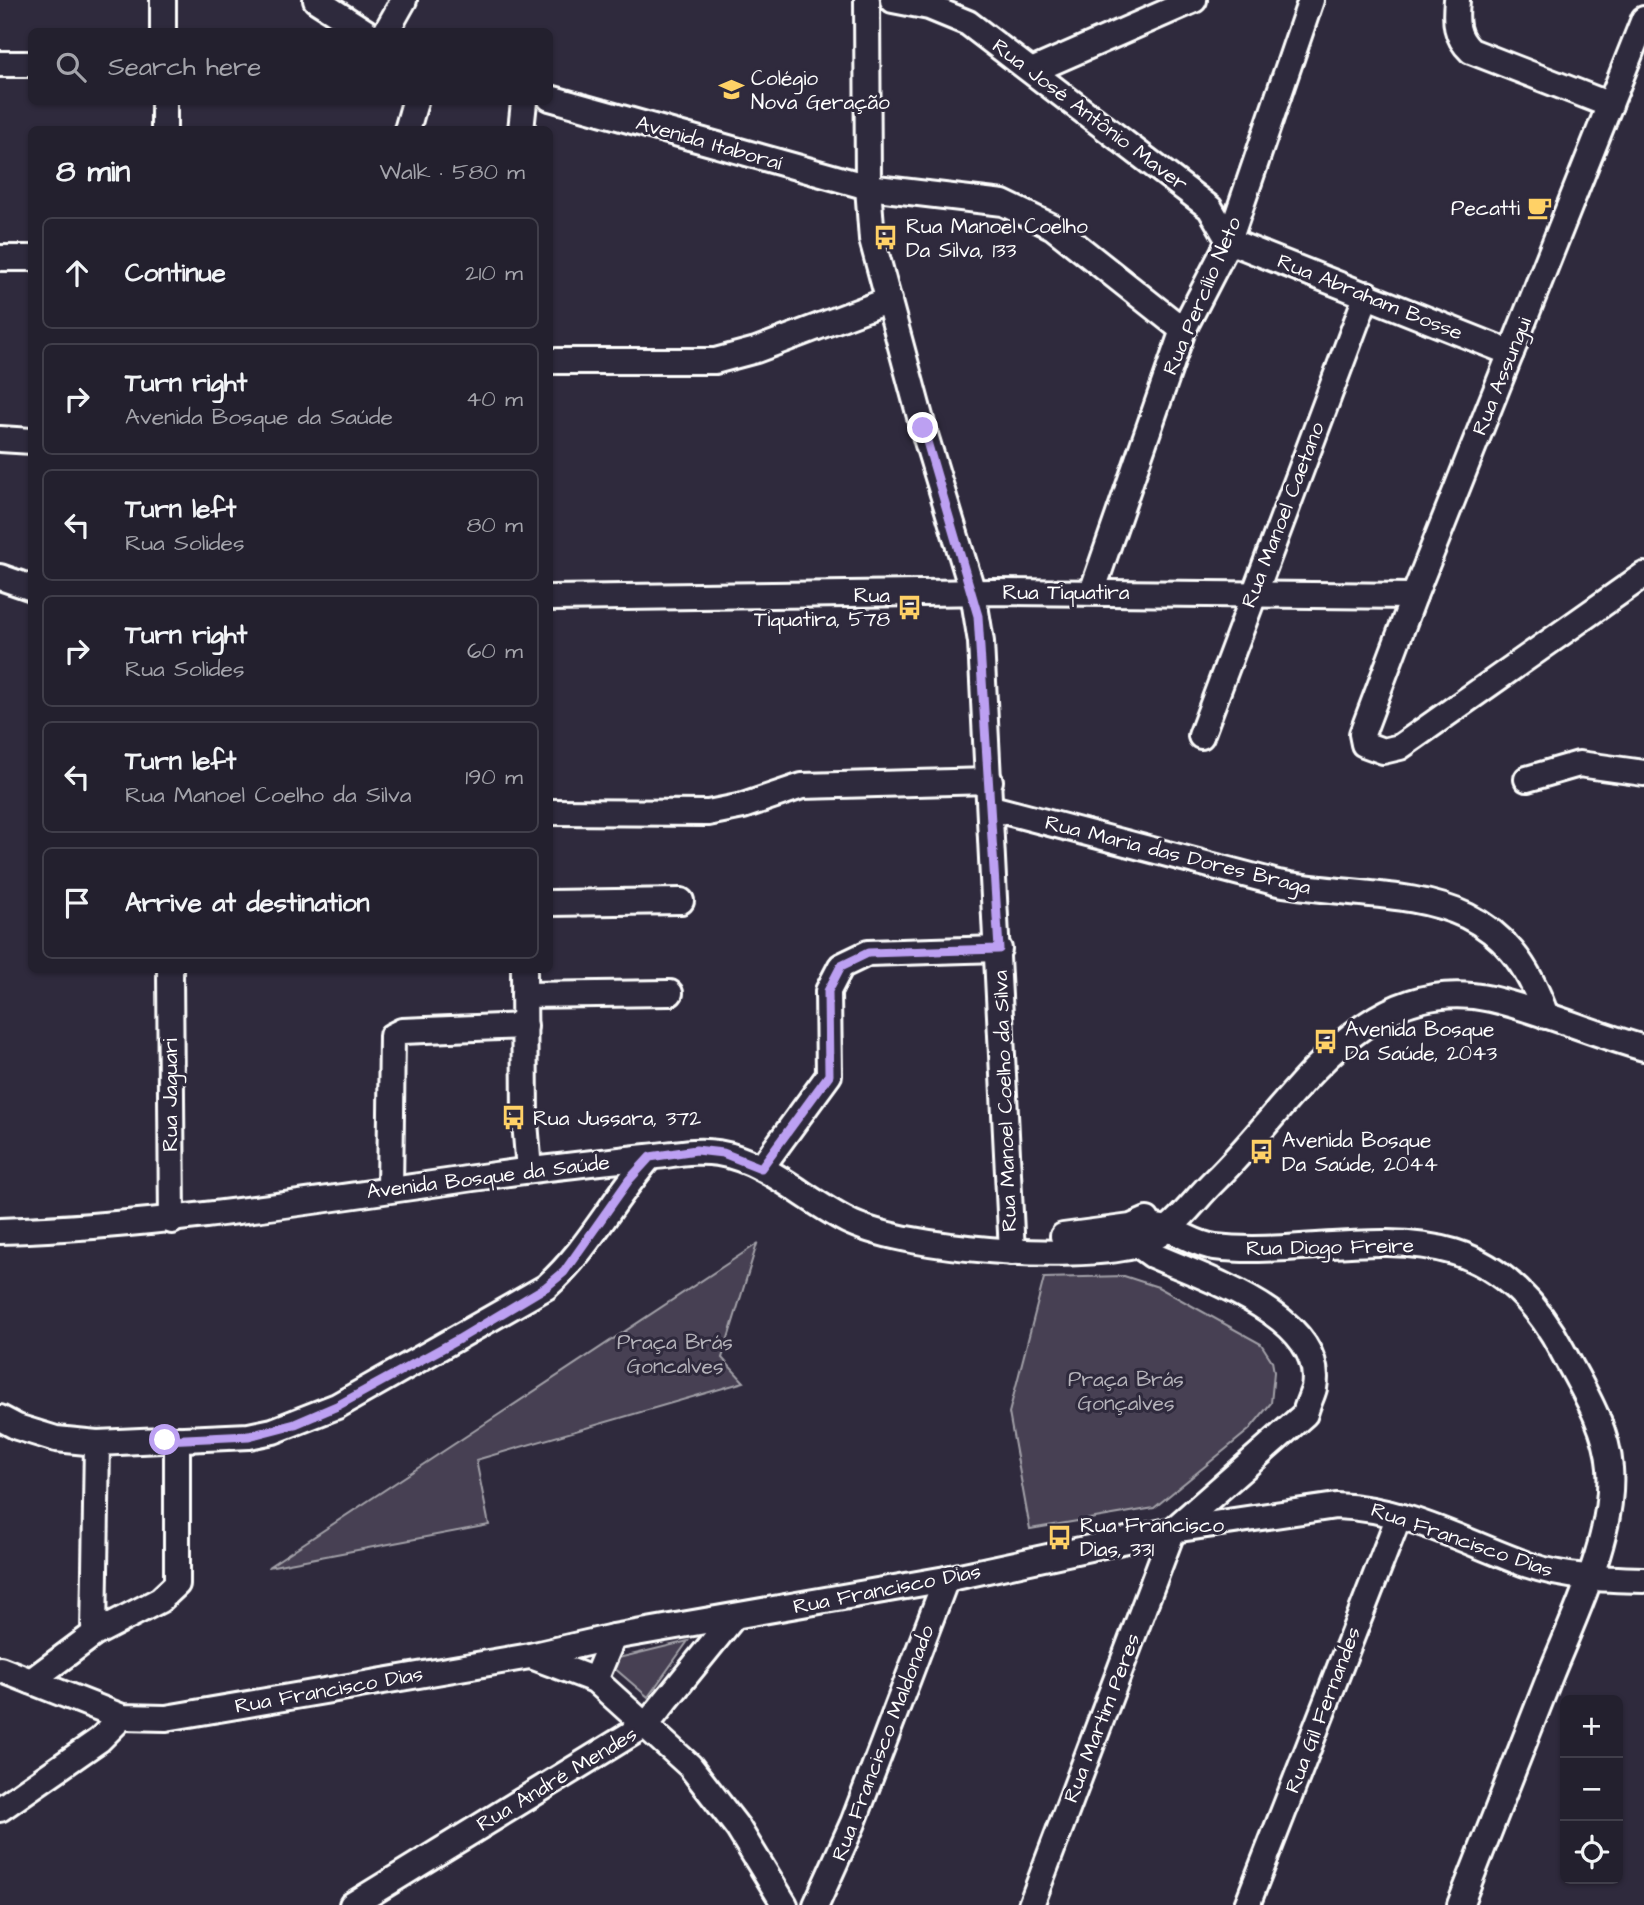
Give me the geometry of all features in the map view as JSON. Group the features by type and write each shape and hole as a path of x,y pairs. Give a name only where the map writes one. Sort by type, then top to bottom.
{"street":[{"path":"163,0 163,28"},
{"path":"316,0 360,28"},
{"path":"388,28 404,0"},
{"name":"Rua Manoel Coelho da Silva","path":"867,0 868,187 872,239 923,428 973,593 981,642 999,949 1007,1248"},
{"name":"Rua José Antônio Maver","path":"893,0 929,7 968,23 1034,70 1210,208 1229,241"},
{"path":"1034,70 1194,0"},
{"name":"Rua Percílio Neto","path":"1093,592 1183,330 1229,241 1311,0"},
{"path":"1457,0 1456,27 1461,42 1471,51 1610,105"},
{"name":"Rua Assungui","path":"1644,19 1414,596 1363,734 1364,744 1383,751 1400,747 1644,575"},
{"path":"0,64 28,64"},
{"name":"Avenida Itaboraí","path":"553,99 868,187 1003,203 1027,212 1053,227 1183,330"},
{"path":"164,105 164,126"},
{"path":"408,126 414,105"},
{"path":"521,126 524,105"},
{"name":"Rua Abraham Bosse","path":"1229,241 1511,353"},
{"path":"0,258 28,258"},
{"name":"Rua Manoel Caetano","path":"1201,736 1367,295"},
{"path":"553,361 715,360 756,349 888,300"},
{"path":"0,439 28,441"},
{"path":"0,577 28,587"},
{"name":"Rua Tiquatira","path":"553,598 1093,592 1414,596"},
{"path":"1527,779 1579,764 1644,773"},
{"path":"553,812 708,813 743,807 771,794 802,786 990,781"},
{"name":"Rua Maria das Dores Braga","path":"992,808 1278,883 1322,891 1423,900 1471,915 1517,955 1532,978 1546,1016"},
{"path":"553,903 681,901"},
{"path":"761,1168 829,1075 828,991 841,966 868,953 999,949"},
{"path":"1496,1001 1506,995 1513,980 1517,955"},
{"name":"Rua Jaguari","path":"170,973 171,1215"},
{"path":"524,973 529,1170"},
{"path":"524,995 670,993"},
{"name":"Avenida Bosque da Saúde","path":"171,1215 320,1199 696,1150 723,1153 761,1168 852,1223 889,1236 962,1247 1007,1248 1170,1230 1212,1182 1237,1160 1322,1060 1362,1025 1403,1005 1449,996 1496,1001 1638,1044"},
{"path":"390,1189 392,1036 402,1031 524,1026"},
{"path":"0,1418 17,1427 56,1439 97,1443 249,1436 295,1424 337,1406 535,1294 564,1272 629,1180 650,1157"},
{"name":"Avenida Bosque da Saúde","path":"1136,1232 1212,1182"},
{"path":"0,1231 171,1215"},
{"name":"Rua Diogo Freire","path":"1170,1230 1203,1245 1231,1248 1282,1250 1406,1244 1434,1247 1482,1264 1528,1299 1547,1322 1605,1441 1611,1483 1606,1517 1589,1579 1460,1905"},
{"path":"1136,1232 1152,1255 1262,1305 1287,1323 1306,1349 1313,1369 1314,1387 1305,1414 1173,1530"},
{"path":"1210,1281 1215,1258 1231,1248"},
{"path":"31,1681 94,1634 160,1600 177,1584 177,1439"},
{"path":"94,1634 97,1443"},
{"name":"Rua Francisco Dias","path":"122,1717 166,1718 530,1656 613,1637 732,1619 946,1579 1173,1530 1336,1506 1362,1507 1399,1516 1441,1529 1528,1565 1589,1579 1644,1580"},
{"name":"Rua Gil Fernandes","path":"1247,1905 1399,1516"},
{"name":"Rua Martim Peres","path":"1031,1905 1173,1530"},
{"name":"Rua Francisco Maldonado","path":"816,1905 853,1823 946,1579"},
{"name":"Rua André Mendes","path":"352,1905 646,1724 732,1619"},
{"path":"595,1679 613,1637"},
{"path":"530,1656 595,1679 646,1724 703,1782 738,1828 785,1905"},
{"path":"0,1669 122,1717 99,1740 0,1809"}],"green space":[{"name":"Praça Brás Goncalves","path":"757,1244 722,1358 744,1382 476,1460 489,1525 268,1567"},
{"name":"Praça Brás Gonçalves","path":"1124,1276 1158,1287 1261,1344 1272,1361 1274,1372 1271,1403 1249,1430 1154,1508 1030,1529 1009,1413 1044,1278"},
{"path":"688,1641 648,1697 606,1661"}],"place":[{"name":"Colégio Nova Geração","path":"731,90"},
{"name":"Pecatti","path":"1540,208"},
{"name":"Rua Manoel Coelho Da Silva, 133","path":"886,238"},
{"name":"Rua Tiquatira, 578","path":"910,607"},
{"name":"Avenida Bosque Da Saúde, 2043","path":"1325,1041"},
{"name":"Rua Jussara, 372","path":"513,1118"},
{"name":"Avenida Bosque Da Saúde, 2044","path":"1262,1152"},
{"name":"Rua Francisco Dias, 331","path":"1060,1537"}],"route":[{"path":"165,1440 249,1436 295,1424 337,1406 459,1339 546,1287 564,1272 629,1180 650,1157 696,1150 723,1153 761,1168 829,1075 828,991 834,973 841,966 868,953 999,949 978,616 923,428"}]}
